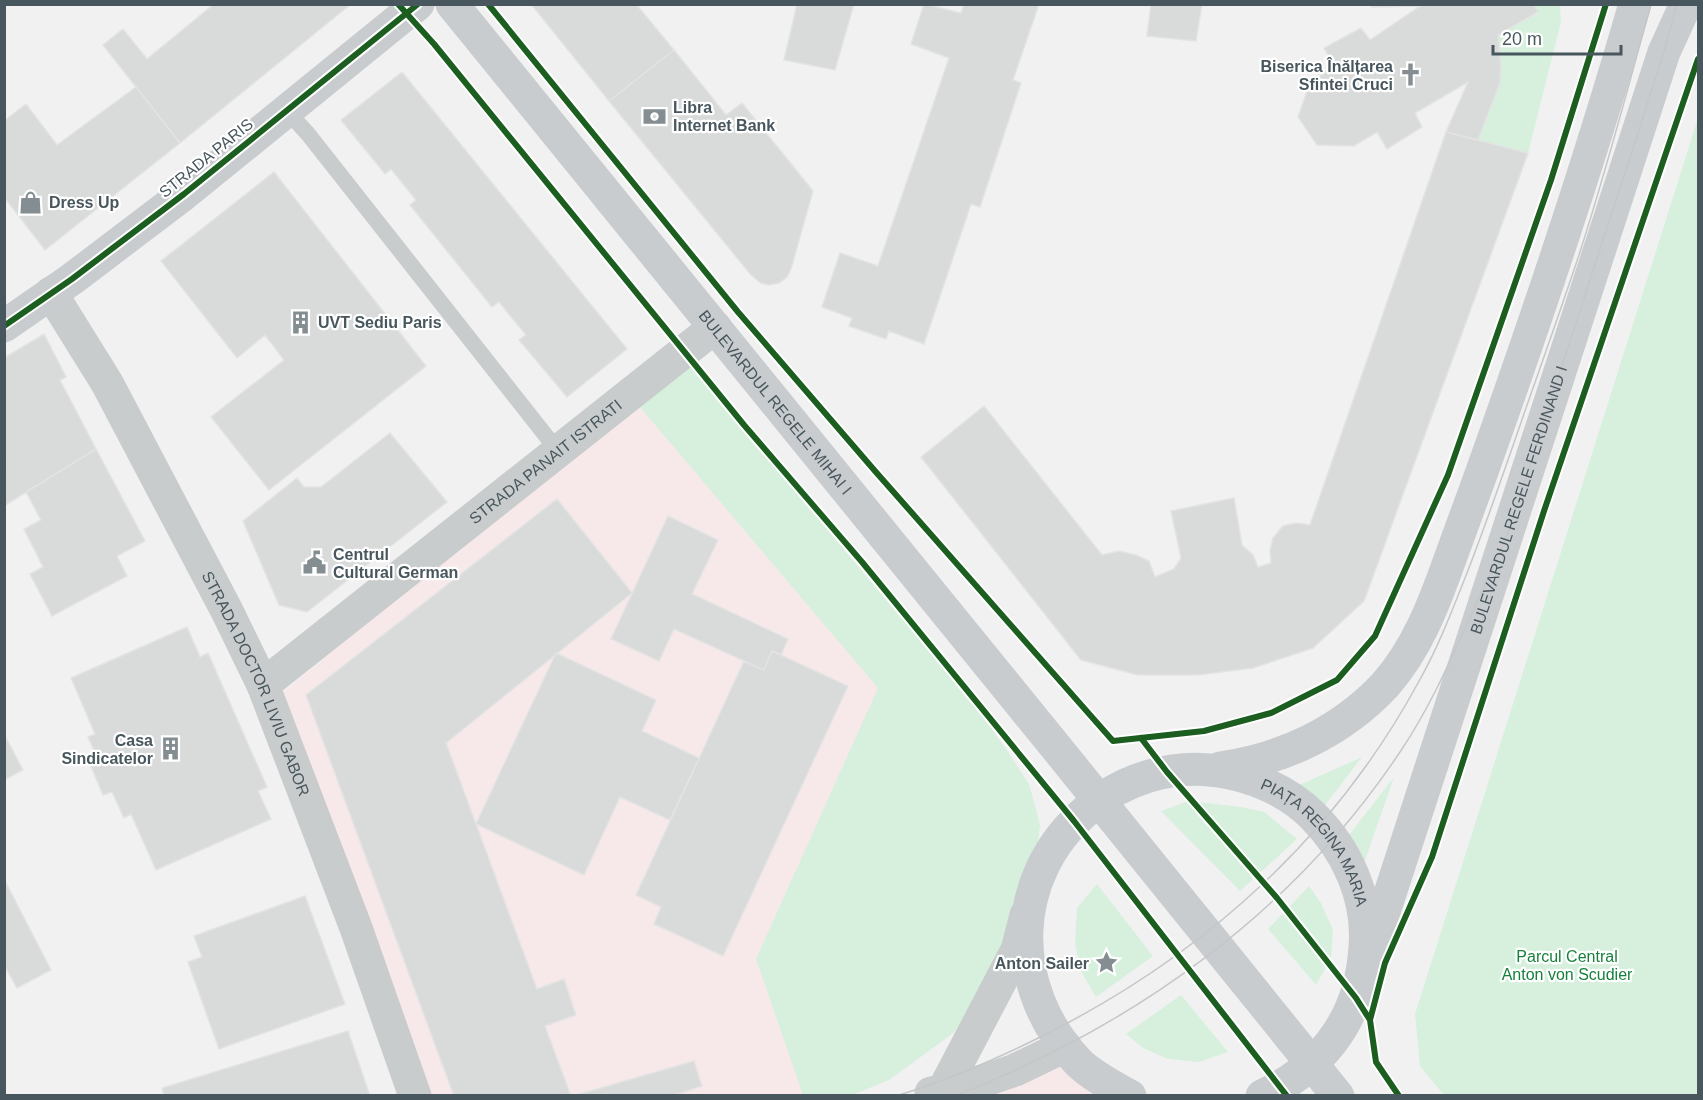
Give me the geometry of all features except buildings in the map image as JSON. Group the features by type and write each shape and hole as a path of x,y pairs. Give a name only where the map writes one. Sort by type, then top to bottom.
{"main road":[{"name":"STRADA PARIS","path":"4,326 184,194 418,4"},
{"name":"BULEVARDUL REGELE MIHAI I","path":"452,4 1099,800"},
{"path":"1208,770 1274,756 1313,740 1353,715 1385,684 1412,648 1434,603 1524,355 1573,207 1635,4"},
{"name":"BULEVARDUL REGELE FERDINAND I","path":"1356,998 1664,52 1686,4"},
{"name":"PIAȚA REGINA MARIA","path":"1130,1095 1104,1082 1081,1064 1065,1046 1044,1015 1033,987 1028,957 1027,926 1031,897 1056,843 1074,821 1099,800 1121,786 1147,776 1176,770 1208,770 1234,773 1264,783 1284,793 1307,810 1344,854 1355,879 1363,909 1366,937 1364,967 1356,998 1341,1029 1323,1053 1301,1073 1262,1095"},
{"path":"1099,800 1338,1095"}],"street":[{"name":"STRADA DOCTOR LIVIU GABOR","path":"51,293 107,383 227,611 263,686 356,928 415,1095"},
{"name":"STRADA PANAIT ISTRATI","path":"263,686 715,327"},
{"path":"934,1092 1017,950 1031,897"},
{"path":"934,1092 983,1081 1015,1070 1065,1046"}],"lane":[{"path":"286,111 308,134 558,451"}],"shaded area":[{"path":"682,358 972,702 1029,784 1040,825 952,1034 889,1080 852,1095 424,1095 279,696"},
{"path":"1069,1051 1130,1096 977,1096"}],"green space":[{"path":"1534,5 1560,5 1561,22 1528,153 1478,140 1500,83 1498,35 1538,13"},
{"name":"Parcul Central Anton von Scudier","path":"1698,118 1698,1095 1444,1095 1420,1066 1415,1014"},
{"path":"690,366 972,702 1029,784 1040,825 1035,873 985,997 952,1034 889,1080 852,1095 803,1095 756,959 878,688 639,406"},
{"path":"1362,757 1323,808 1297,786"},
{"path":"1394,777 1362,869 1346,839"},
{"path":"1189,801 1264,812 1297,839 1240,891 1161,811"},
{"path":"1097,884 1153,956 1096,997 1081,971 1075,944 1077,908"},
{"path":"1309,886 1321,903 1333,930 1331,958 1316,985 1268,929"},
{"path":"1181,995 1228,1052 1199,1062 1168,1059 1143,1048 1126,1034"}],"tram line":[{"path":"896,1096 958,1074 1038,1038 1114,997 1167,962 1217,924 1308,838 1349,789 1385,738 1418,683 1438,643 1490,512 1589,224 1651,4"},
{"path":"955,1096 1085,1035 1146,999 1204,958 1259,913 1310,864 1357,810 1400,752 1441,680 1508,532 1664,52 1677,4"}],"cycle path":[{"path":"398,4 434,44 744,425 862,562 1074,821 1287,1096"},
{"path":"4,326 72,279 184,194 418,4"},
{"path":"488,4 738,312 1113,741 1204,731 1271,713 1337,680 1375,636 1448,475 1551,180 1606,4"},
{"path":"1399,1096 1376,1062 1370,1020 1385,963 1432,857 1544,511 1698,59"},
{"path":"1141,738 1167,772 1277,898 1356,998 1370,1020"}],"place":[{"name":"Biserica Înălțarea Sfintei Cruci","path":"1411,75"},
{"name":"Libra Internet Bank","path":"655,116"},
{"name":"Dress Up","path":"31,202"},
{"name":"UVT Sediu Paris","path":"300,322"},
{"name":"Centrul Cultural German","path":"315,563"},
{"name":"Casa Sindicatelor","path":"171,749"},
{"name":"Anton Sailer","path":"1107,963"}]}
